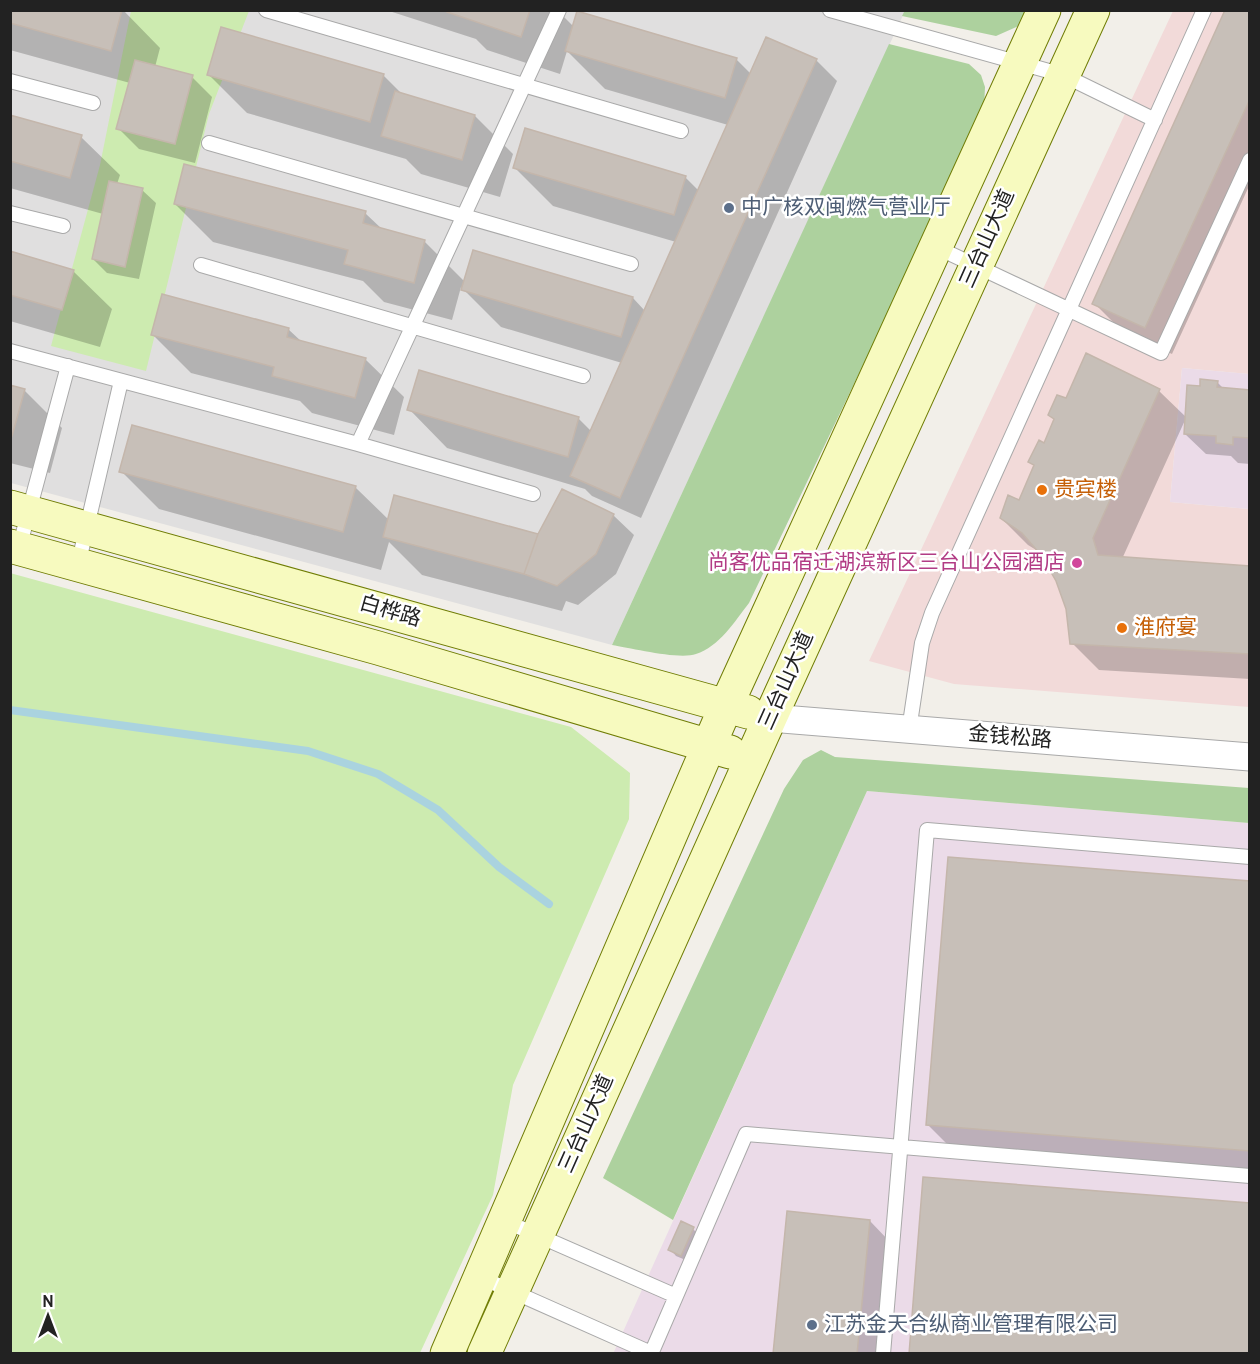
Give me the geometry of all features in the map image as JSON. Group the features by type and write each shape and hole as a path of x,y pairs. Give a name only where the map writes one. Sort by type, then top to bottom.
{"main road":[{"name":"三台山大道","path":"447,1353 726,706 1044,10"},
{"name":"三台山大道","path":"484,1353 1093,10"},
{"name":"白桦路","path":"20,509 770,718"},
{"name":"白桦路","path":"15,547 378,648 752,759"}],"street":[{"name":"金钱松路","path":"770,718 1250,757"}],"lane":[{"path":"266,10 681,131"},
{"path":"358,444 559,10"},
{"path":"830,10 1063,75 1155,120"},
{"path":"909,730 922,643 932,613 1204,10"},
{"path":"10,81 93,103"},
{"path":"209,143 631,264"},
{"path":"936,247 1070,308 1161,353 1250,160"},
{"path":"10,213 63,226"},
{"path":"201,265 583,376"},
{"path":"10,351 358,444 533,494"},
{"path":"15,547 20,509 68,366"},
{"path":"78,565 121,381"},
{"path":"883,1353 927,830 1250,857"},
{"path":"480,1277 651,1353 746,1134 1250,1176"},
{"path":"504,1221 676,1296"}],"shaded area":[{"path":"10,11 905,11 612,645 11,483"},
{"path":"1173,11 1249,11 1249,374 1182,368 1170,502 1249,509 1249,707 954,684 869,661"},
{"path":"1182,368 1249,374 1249,509 1170,502"},
{"path":"867,791 1249,823 1249,1353 613,1354"}],"green space":[{"path":"905,10 1027,11 1021,25 996,36 902,16"},
{"path":"131,11 249,11 209,114 146,371 51,346 100,165"},
{"path":"889,44 969,64 981,75 985,87 981,119 749,603 719,640 696,654 667,655 612,645"},
{"path":"10,573 571,727 630,773 629,819 513,1085 493,1195 420,1353 11,1353"},
{"path":"821,750 835,757 1249,788 1249,823 867,791 673,1220 603,1178 784,789 803,760"}],"building":[{"path":"10,10 122,10 111,51 10,23"},
{"path":"448,10 530,10 521,37 447,12"},
{"path":"1225,10 1250,10 1250,99 1145,328 1092,304"},
{"path":"577,11 737,58 725,98 565,51"},
{"path":"221,27 384,74 370,122 207,75"},
{"path":"766,37 817,59 620,498 570,476"},
{"path":"135,60 193,75 175,144 116,129"},
{"path":"395,91 475,115 462,160 381,136"},
{"path":"10,115 82,135 70,178 10,161"},
{"path":"525,128 686,176 674,215 513,168"},
{"path":"184,164 366,211 363,223 425,240 414,283 344,264 348,250 174,204"},
{"path":"109,181 143,188 125,267 92,259"},
{"path":"473,250 633,297 621,337 461,290"},
{"path":"10,251 74,270 62,310 10,295"},
{"path":"162,294 289,328 287,337 366,358 355,398 272,376 274,367 151,335"},
{"path":"1086,353 1160,389 1093,538 1098,555 1250,566 1250,654 1070,644 1066,609 1056,581 1041,555 1022,533 1000,518 1008,495 1019,500 1034,465 1028,462 1039,440 1044,443 1054,419 1048,415 1057,395 1066,398"},
{"path":"419,370 579,417 568,457 407,410"},
{"path":"1200,379 1218,381 1217,387 1250,390 1250,438 1233,437 1233,445 1216,443 1216,436 1184,434 1187,385 1200,386"},
{"path":"10,385 25,389 12,436 10,436"},
{"path":"132,425 356,486 343,532 119,472"},
{"path":"562,489 614,514 596,554 557,586 524,574 538,534"},
{"path":"394,495 538,534 524,574 383,537"},
{"path":"948,857 1250,881 1250,1151 926,1125"},
{"path":"923,1177 1250,1203 1250,1354 909,1354"},
{"path":"787,1211 870,1220 857,1354 773,1354"},
{"path":"681,1221 694,1227 681,1256 668,1250"}],"waterway":[{"path":"10,710 308,751 378,774 438,810 499,867 549,904"}],"place":[{"name":"中广核双闽燃气营业厅","path":"729,208"},
{"name":"贵宾楼","path":"1042,490"},
{"name":"尚客优品宿迁湖滨新区三台山公园酒店","path":"1077,563"},
{"name":"淮府宴","path":"1122,628"},
{"name":"江苏金天合纵商业管理有限公司","path":"812,1325"}]}
